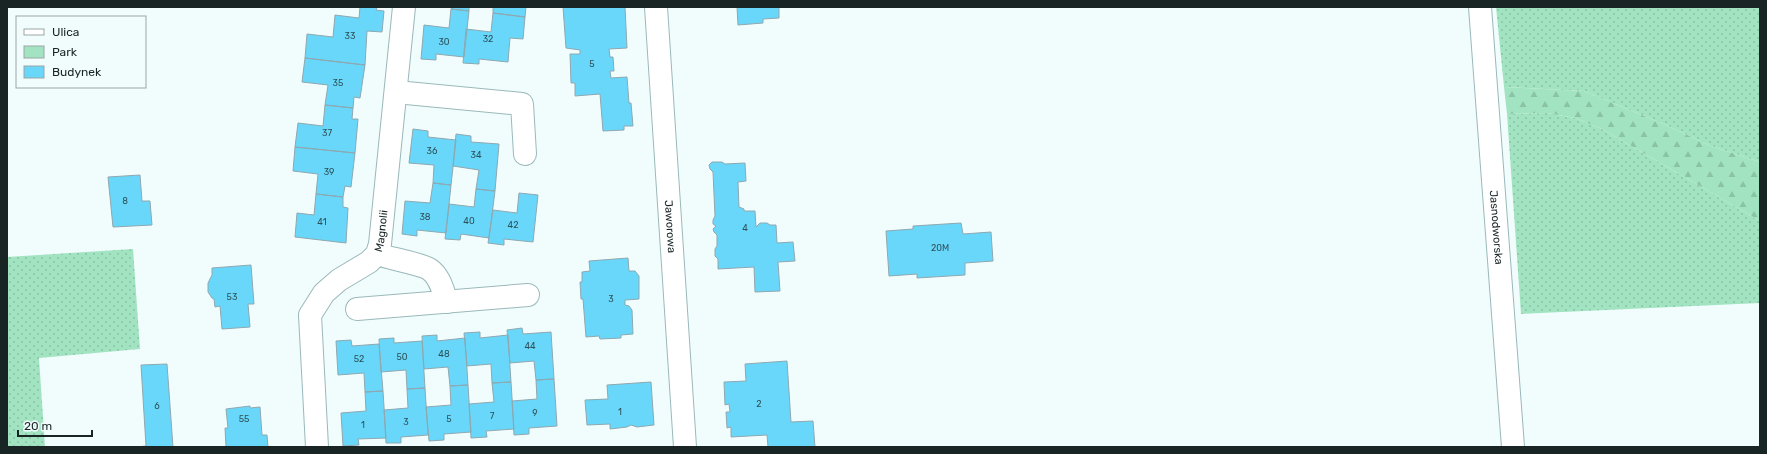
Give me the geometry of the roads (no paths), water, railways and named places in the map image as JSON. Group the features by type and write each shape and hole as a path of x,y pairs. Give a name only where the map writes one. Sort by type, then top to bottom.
{"street":[{"name":"Magnolii","path":"317,447 310,315 324,293 339,280 369,262 377,254 382,236 404,7"},
{"name":"Jaworowa","path":"656,7 685,447"},
{"name":"Jasnodworska","path":"1480,7 1513,447"},
{"path":"396,92 522,104 525,154"},
{"path":"377,254 428,269 435,275 441,285 447,302"},
{"path":"357,309 528,295"}]}
